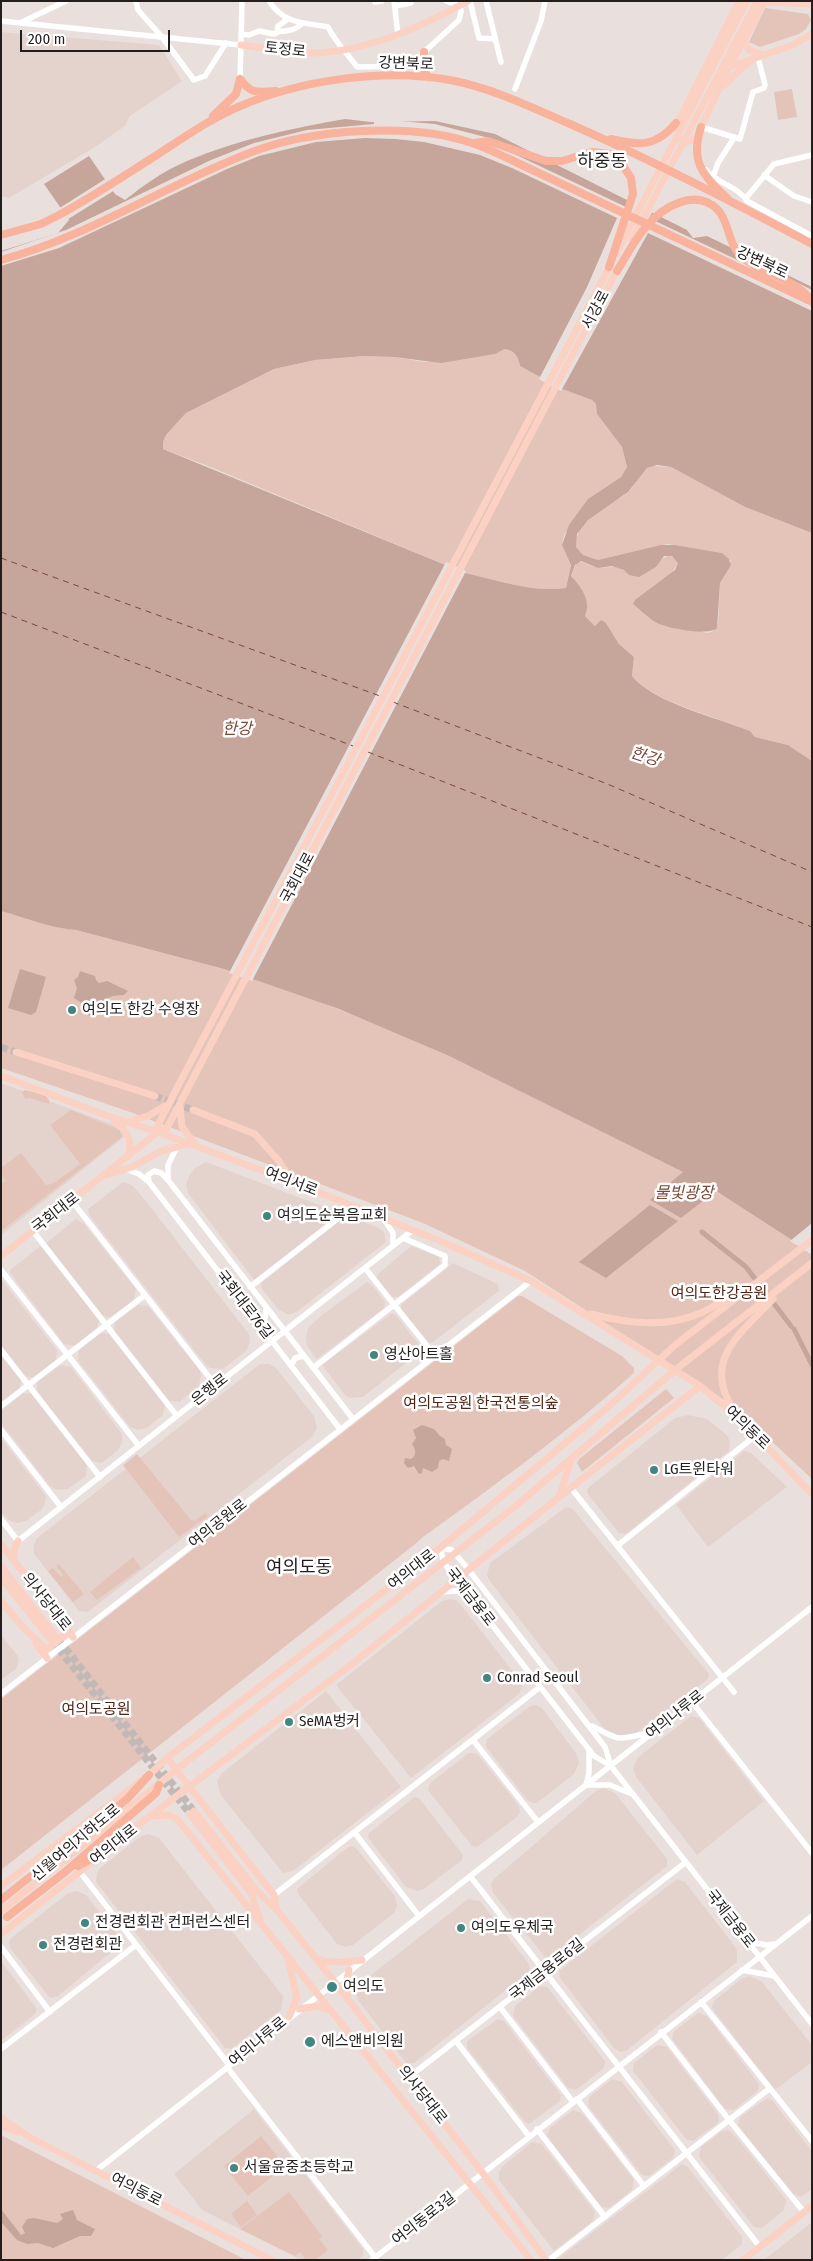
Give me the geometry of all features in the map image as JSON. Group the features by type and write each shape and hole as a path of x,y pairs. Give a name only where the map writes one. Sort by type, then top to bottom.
{"highway":[{"path":"424,52 422,65 428,77"},
{"name":"강변북로","path":"1,235 33,226 57,216 209,120 241,106 290,90 356,78 379,76 428,77 466,84 504,96 597,136 812,244"},
{"path":"240,79 252,92 290,90"},
{"path":"209,120 236,94 240,79"},
{"path":"597,136 628,144 648,143 659,139 676,123"},
{"path":"701,127 696,150 697,159 705,175 734,204"},
{"name":"강변북로","path":"1,260 63,239 223,164 278,143 338,133 422,132 473,143 812,300"},
{"path":"473,143 488,141 546,161 562,161 592,152 610,154 618,158 631,178 633,194 613,269"},
{"path":"613,269 646,226 662,212 684,201 699,200 714,206 719,211 724,218 730,240 744,258 793,284 812,300"},
{"name":"신월여의지하도로","path":"1,1900 120,1806 149,1775"},
{"name":"신월여의지하도로","path":"4,1914 65,1872 156,1793 159,1785"},
{"path":"65,1872 107,1850"}],"main road":[{"name":"토정로","path":"241,45 313,53 344,49 407,32 469,1"},
{"path":"698,138 686,142 677,137 674,131 676,123 739,1"},
{"name":"서강로","path":"434,619 613,269 747,1"},
{"path":"752,1 808,3 812,10"},
{"name":"서강로","path":"426,615 757,1"},
{"path":"701,127 730,66 765,1"},
{"path":"694,87 709,76 730,66 793,45 812,34"},
{"path":"744,40 749,50 758,57"},
{"path":"721,88 758,57"},
{"name":"국회대로","path":"158,1132 158,1125 169,1103 426,615"},
{"name":"국회대로","path":"1,1256 128,1155 158,1132 167,1128 434,619"},
{"path":"16,1052 155,1096"},
{"name":"여의서로","path":"1,1076 293,1182 414,1230 531,1281 675,1370"},
{"path":"125,1122 148,1116 169,1103"},
{"path":"180,1103 182,1128 188,1138 198,1147"},
{"path":"193,1110 255,1134 278,1160 293,1182"},
{"path":"108,1116 128,1133 130,1145 128,1155"},
{"path":"102,1177 126,1169 161,1151 189,1143"},
{"name":"여의대로","path":"1,1886 149,1775 167,1758 440,1548 607,1408 658,1359 812,1240"},
{"name":"여의대로","path":"4,1914 176,1770 517,1505 675,1370 812,1263"},
{"path":"583,1312 634,1324 674,1321 695,1315 769,1274"},
{"path":"739,1418 725,1396 722,1365 728,1349 736,1336 788,1282"},
{"name":"여의동로","path":"675,1370 700,1386 739,1418 812,1494"},
{"name":"여의대로","path":"1,1934 150,1816 348,1667 455,1579 700,1386"},
{"path":"558,1497 572,1457"},
{"path":"1,1543 18,1541 13,1553 15,1561"},
{"name":"의사당대로","path":"1,1543 73,1637"},
{"name":"의사당대로","path":"1,1566 54,1639 1,1578"},
{"path":"1,1601 47,1658"},
{"path":"24,1628 46,1648 50,1648 65,1633 51,1609"},
{"path":"167,1758 274,1895 276,1909"},
{"name":"의사당대로","path":"260,1920 251,1893 192,1812 256,1890 276,1909 317,1959 482,2172 547,2260"},
{"name":"의사당대로","path":"150,1816 169,1815 178,1820 531,2260"},
{"path":"286,1954 297,1998 289,2017"},
{"path":"317,1959 330,1963 362,1960"},
{"path":"347,1999 346,1984 349,1970"},
{"path":"299,2009 316,2006 332,2011"},
{"name":"여의동로","path":"1,2118 31,2138 272,2260"},
{"path":"1,2126 31,2138"},
{"path":"744,2260 809,2209"}],"street":[{"path":"20,23 66,1"},
{"path":"136,1 138,10 162,37 194,80 204,76 226,44"},
{"path":"240,79 242,1"},
{"path":"270,1 276,12 288,19 328,28 336,43 344,49 357,67 406,66 411,64 459,20 460,6 446,1"},
{"path":"375,2 382,1"},
{"path":"469,1 479,38 495,39"},
{"path":"486,1 501,62"},
{"path":"515,90 541,21 545,1"},
{"path":"398,35 395,4 411,3"},
{"path":"277,32 278,26 288,19"},
{"name":"토정로","path":"1,21 241,45"},
{"path":"241,34 250,35 259,31 274,34 300,26 302,23"},
{"path":"701,127 740,139 753,92 764,88 765,85 758,57"},
{"path":"713,177 718,163 734,138"},
{"path":"696,150 704,168 713,177 812,236"},
{"path":"746,198 774,164 812,155"},
{"path":"764,175 794,196 812,202"},
{"path":"168,1180 168,1165 179,1145"},
{"name":"국회대로76길","path":"126,1169 139,1174 148,1182 340,1429"},
{"path":"148,1182 148,1175 154,1171 161,1173 168,1180"},
{"name":"국회대로76길","path":"168,1180 353,1419"},
{"path":"72,1201 216,1386"},
{"path":"250,1287 344,1213 350,1205"},
{"path":"384,1218 393,1234 394,1243 392,1246"},
{"name":"은행로","path":"18,1541 414,1230"},
{"path":"33,1231 177,1416"},
{"path":"313,1368 445,1265 445,1256 403,1238"},
{"path":"364,1268 435,1356"},
{"path":"1,1270 139,1446"},
{"name":"여의공원로","path":"1,1694 531,1281"},
{"path":"1,1406 145,1295"},
{"path":"253,1316 265,1318 267,1311 264,1305"},
{"path":"1,1350 100,1477"},
{"path":"291,1366 295,1358 304,1356"},
{"path":"1,1430 61,1507"},
{"path":"617,1546 755,1436"},
{"path":"571,1488 734,1692"},
{"path":"1,1519 18,1541"},
{"name":"국제금융로","path":"611,1766 606,1747 468,1569 452,1550 440,1548 444,1563 455,1579 594,1756 611,1766 812,2024"},
{"path":"438,1593 456,1591 468,1595"},
{"name":"여의나루로","path":"97,2170 318,1994 586,1786 812,1607"},
{"path":"274,1895 540,1687"},
{"path":"692,1702 812,1853"},
{"path":"588,1724 616,1739 629,1739 652,1733"},
{"path":"473,1740 538,1822"},
{"path":"589,1750 589,1773 586,1786 610,1785 634,1795"},
{"path":"355,1833 419,1916"},
{"name":"국제금융로6길","path":"408,2077 686,1862"},
{"path":"80,1872 373,2258"},
{"path":"470,1876 760,2247"},
{"name":"여의동로3길","path":"373,2258 812,1916"},
{"path":"748,1942 767,1945 777,1944"},
{"path":"1,2049 136,1946"},
{"path":"1,1947 50,2012"},
{"path":"742,1970 761,1972 774,1977"},
{"path":"701,2002 812,2141"},
{"path":"500,2007 644,2186"},
{"path":"661,2032 729,2120 809,2209"},
{"path":"456,2041 529,2136"},
{"path":"547,2260 605,2217 769,2088"},
{"path":"537,2130 605,2217"}],"shaded area":[{"path":"1,32 159,45 182,81 130,116 125,126 95,147 9,198 1,196"},
{"path":"1,1083 122,1128 125,1136 1,1235"},
{"path":"206,1162 340,1213 254,1280 188,1193 186,1184 189,1176 195,1168"},
{"path":"123,1182 132,1185 145,1200 249,1334 250,1342 247,1350 223,1369 210,1368 205,1364 89,1215 88,1209"},
{"path":"76,1219 84,1224 136,1289 134,1300 111,1317 103,1316 46,1243"},
{"path":"358,1220 377,1227 384,1232 386,1242 298,1311 289,1315 279,1310 262,1289 261,1283 339,1221"},
{"path":"411,1246 439,1257 440,1264 398,1297 391,1297 377,1278 377,1275"},
{"path":"39,1247 42,1247 99,1320 97,1328 75,1346 64,1344 10,1273 10,1270"},
{"path":"453,1263 498,1284 499,1291 433,1342 429,1343 401,1309 401,1305"},
{"path":"1,1279 57,1350 56,1361 34,1378 25,1376 1,1345"},
{"path":"367,1282 373,1286 385,1302 384,1308 317,1359 307,1346 306,1336 308,1328 322,1315"},
{"path":"138,1305 148,1306 200,1371 199,1385 180,1402 169,1401 114,1331 115,1322"},
{"path":"392,1313 396,1315 420,1346 420,1352 363,1397 350,1398 345,1395 322,1365"},
{"path":"101,1333 109,1334 165,1405 163,1415 147,1428 138,1430 130,1427 78,1361 79,1350"},
{"path":"1,1355 21,1380 20,1389 1,1403"},
{"path":"260,1364 269,1364 276,1368 314,1416 317,1428 313,1436 88,1612 79,1611 34,1554 34,1545 37,1538"},
{"path":"60,1365 71,1367 122,1434 122,1443 118,1450 102,1463 92,1461 37,1391 37,1382"},
{"path":"23,1393 32,1394 87,1465 86,1476 68,1489 57,1490 50,1486 1,1423 1,1411"},
{"path":"688,1415 707,1419 727,1435 730,1442 729,1451 626,1534 619,1533 587,1493 588,1488 675,1418"},
{"path":"1,1438 46,1496 45,1504 41,1510 26,1521 18,1523 10,1521 1,1512"},
{"path":"744,1451 751,1453 787,1487 708,1547 676,1505"},
{"path":"566,1507 572,1508 709,1674 708,1679 631,1736 616,1736 607,1732 487,1575 490,1563"},
{"path":"456,1600 462,1606 521,1682 522,1688 519,1694 411,1778 336,1685 442,1601"},
{"path":"1,1635 18,1656 19,1661 16,1669 1,1680"},
{"path":"326,1691 401,1787 293,1871 283,1873 220,1794 217,1781 222,1773"},
{"path":"530,1706 541,1707 576,1753 579,1763 574,1774 537,1803 533,1803 527,1800 486,1747 486,1744 487,1739"},
{"path":"691,1716 699,1718 764,1801 697,1855 636,1777 633,1768 638,1757"},
{"path":"469,1753 479,1756 519,1806 520,1812 517,1817 477,1847 472,1846 428,1790 430,1783"},
{"path":"604,1788 615,1793 667,1859 667,1866 552,1956 545,1957 493,1893 491,1884 494,1879 597,1790"},
{"path":"414,1797 419,1798 463,1855 462,1860 424,1889 417,1891 406,1887 369,1839 368,1834"},
{"path":"149,1834 159,1838 283,1996 281,2010 231,2049 225,2048 96,1882 97,1873 100,1868 141,1836"},
{"path":"348,1847 356,1848 395,1896 397,1906 394,1913 353,1945 346,1947 337,1944 298,1894 297,1889"},
{"path":"677,1879 685,1882 737,1949 737,1962 626,2051 620,2052 614,2048 560,1978 559,1971"},
{"path":"77,1891 86,1895 121,1939 121,1944 58,1996 50,1998 10,1948 9,1942 10,1939 68,1893"},
{"path":"468,1899 480,1901 529,1964 530,1971 414,2063 406,2063 358,2000 357,1986"},
{"path":"1,1961 37,2009 35,2014 1,2041"},
{"path":"750,1976 762,1982 812,2045 812,2062 775,2090 712,2008 714,2001 741,1979"},
{"path":"540,1986 547,1987 605,2061 604,2068 576,2090 568,2088 513,2016 515,2006"},
{"path":"698,2013 707,2016 759,2084 758,2091 734,2110 725,2109 672,2039 673,2032"},
{"path":"498,2019 504,2021 561,2095 560,2101 529,2124 525,2122 467,2048 467,2041"},
{"path":"657,2045 667,2047 718,2114 719,2120 717,2124 693,2141 686,2139 633,2071 634,2063"},
{"path":"612,2079 622,2082 675,2150 673,2158 649,2176 642,2175 588,2106 589,2097"},
{"path":"767,2098 772,2100 812,2151 812,2189 801,2197 793,2194 738,2125 740,2117"},
{"path":"254,2109 363,2249 363,2256 358,2260 301,2260 202,2210 174,2174"},
{"path":"573,2110 582,2113 634,2180 632,2190 609,2208 601,2206 547,2136 550,2128"},
{"path":"729,2130 744,2146 786,2200 784,2210 762,2228 754,2227 699,2157 701,2147 722,2131"},
{"path":"532,2142 542,2144 595,2212 593,2221 554,2251 499,2180 499,2172 503,2166"},
{"path":"682,2164 687,2166 742,2237 742,2244 722,2260 561,2260 559,2258"},
{"path":"812,2222 812,2260 764,2260"}],"green space":[{"path":"765,8 808,14 811,20 806,29 799,34 760,47 749,42"},
{"path":"792,89 797,117 778,120 774,92"},
{"path":"505,349 516,354 520,366 562,389 592,400 596,404 597,414 622,447 627,467 621,477 591,497 564,535 562,545 571,564 566,588 541,589 465,573 163,449 166,435 186,413 274,369 315,360 364,356 394,357 425,362 495,354"},
{"path":"653,466 671,467 745,507 812,533 812,761 788,745 755,737 750,731 655,694 632,676 634,657 619,644 606,623 595,626 585,616 587,606 584,594 571,576 577,562 601,568 621,568 629,575 656,567 660,560 669,555 676,559 678,563 672,573 661,625 708,633 713,631 718,623 720,583 731,561 722,553 668,544 598,560 583,555 576,547 577,537 587,521 627,493 644,470"},
{"name":"여의도한강공원","path":"1,911 224,969 302,995 401,1034 683,1172 812,1253 812,1479 735,1407 525,1271 423,1223 130,1112 1,1068"},
{"path":"25,1090 45,1095 49,1100 49,1104 30,1098 25,1099 22,1092"},
{"path":"71,1110 120,1130 122,1137 1,1231 1,1184 6,1181 1,1175 1,1168 21,1153 46,1185 54,1183 80,1164 50,1125"},
{"name":"여의도공원","path":"518,1296 522,1296 622,1356 634,1368 634,1373 557,1437 423,1537 1,1870 1,1699"},
{"path":"666,1389 674,1398 582,1472 577,1463 579,1459"},
{"path":"137,1454 191,1520 195,1521 205,1513 208,1516 179,1537 123,1465"},
{"path":"133,1557 141,1568 97,1600 90,1592"},
{"path":"59,1564 84,1594 73,1602 48,1571 53,1568 61,1577 63,1575 56,1566"},
{"path":"1,2135 246,2260 1,2260"},
{"path":"261,2136 285,2166 248,2196 224,2166"},
{"path":"289,2192 322,2236 319,2239 328,2250 315,2260 306,2260 300,2252 295,2256 240,2229"},
{"path":"247,2201 257,2215 241,2227 231,2214"}],"water":[{"name":"한강","path":"345,119 371,122 435,121 495,134 687,230 693,238 707,236 812,287 812,533 745,507 671,467 657,465 647,468 628,492 588,520 577,534 576,547 583,555 598,560 661,545 675,545 722,553 729,559 731,565 720,583 717,628 699,632 667,627 658,624 633,604 635,600 675,570 678,563 672,556 664,556 656,567 639,577 629,575 624,570 612,566 598,568 581,561 575,565 571,576 584,594 587,605 585,616 595,626 601,620 606,623 619,644 634,657 632,676 642,685 654,694 686,708 750,731 755,737 788,745 812,761 812,1253 716,1191 681,1218 650,1200 683,1172 447,1055 339,1009 224,969 76,930 48,925 1,911 1,251 58,233 69,220 44,184 89,156 115,194 125,200 163,173 225,147 285,131","holes":["505,349 516,354 520,366 562,389 592,400 596,404 597,414 622,447 627,467 621,477 588,499 569,525 562,545 571,565 566,588 541,589 465,573 163,449 166,435 186,413 274,369 315,360 364,356 394,357 441,363 495,354"]},
{"path":"20,969 46,977 36,1012 31,1015 8,1008"},
{"path":"80,971 95,976 99,983 107,981 128,991 124,995 109,998 108,1011 89,1016 86,1006 74,998 77,988 74,980 78,977"},
{"name":"물빛광장","path":"650,1205 678,1221 606,1278 579,1262"},
{"path":"422,1425 434,1429 445,1439 446,1445 452,1449 449,1461 443,1459 439,1461 438,1468 432,1472 423,1468 422,1473 419,1474 414,1466 408,1468 404,1463 405,1458 411,1459 415,1454 412,1444 416,1438 413,1430"},
{"path":"1,2209 21,2235 25,2233 22,2227 27,2219 34,2218 57,2223 63,2219 60,2214 73,2210 77,2220 95,2229 91,2236 80,2236 53,2248 38,2243 27,2244 17,2240 1,2222"}],"pier":[{"path":"374,119 435,124 489,138 506,150 626,207 633,201 653,211 649,218 792,286 794,281 812,290 812,311 648,233 561,391 539,379 587,287 617,218 512,168 480,155 424,142 395,139 365,138 316,142 259,156 227,169 59,248 1,266 1,252 66,230 211,160 254,143 307,130 374,124"},
{"path":"107,178 115,190 65,221 58,209"},
{"path":"446,562 466,571 252,981 229,973"},
{"path":"812,1223 812,1255 790,1241"}],"waterway":[{"path":"702,1232 746,1267 791,1326"},
{"path":"794,1329 812,1365"}],"ferry route":[{"path":"1,558 380,696"},
{"path":"1,612 353,746"},
{"path":"393,702 605,783 812,872"},
{"path":"368,752 812,927"}],"tunnel":[{"path":"1,1047 16,1052"},
{"path":"155,1096 193,1110"},
{"path":"59,1640 194,1811"},
{"path":"52,1641 190,1814"}],"place":[{"name":"여의도 한강 수영장","path":"72,1010"},
{"name":"여의도순복음교회","path":"267,1216"},
{"name":"영산아트홀","path":"374,1355"},
{"name":"LG트윈타워","path":"654,1470"},
{"name":"Conrad Seoul","path":"487,1678"},
{"name":"SeMA벙커","path":"289,1722"},
{"name":"전경련회관 컨퍼런스센터","path":"85,1923"},
{"name":"여의도우체국","path":"461,1928"},
{"name":"전경련회관","path":"43,1945"},
{"name":"여의도","path":"332,1987"},
{"name":"에스앤비의원","path":"310,2042"},
{"name":"서울윤중초등학교","path":"234,2168"}],"district":[{"name":"하중동","path":"602,162"},
{"name":"여의도동","path":"299,1568"}],"park label":[{"name":"여의도공원 한국전통의숲","path":"481,1404"}]}
